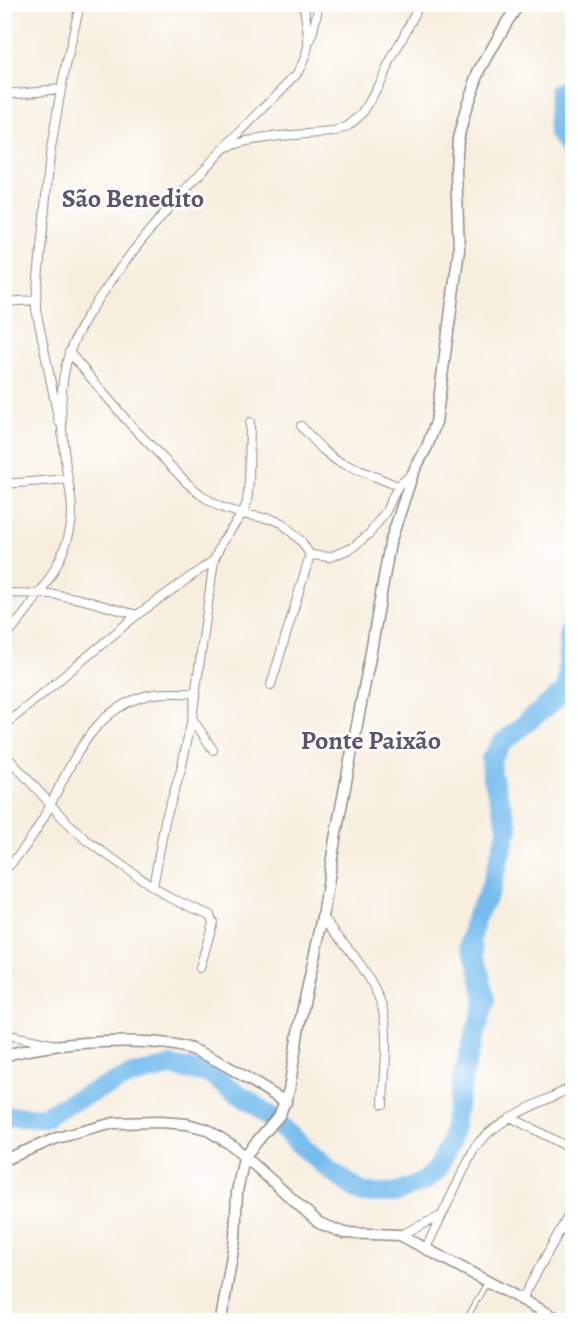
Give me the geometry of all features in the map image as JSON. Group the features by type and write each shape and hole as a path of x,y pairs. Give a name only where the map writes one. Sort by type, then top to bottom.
{"street":[{"path":"4,638 25,615 39,593 65,545 72,515 61,435 36,300 50,155 61,89 80,4"},
{"path":"304,4 310,47"},
{"path":"61,435 65,368 69,352 92,308 131,253 183,192 296,75 310,47 319,4"},
{"path":"224,148 247,141 334,132 348,126 362,114 371,99 420,4"},
{"path":"221,1320 235,1239 240,1173 244,1157 274,1123 286,1102 299,1026 323,917 335,839 390,543 413,473 427,447 436,422 459,250 456,170 458,139 479,72 519,4"},
{"path":"4,94 61,89"},
{"path":"4,302 36,300"},
{"path":"69,352 128,422 187,483 212,502 242,514 264,517 282,524 302,542 310,555 271,685"},
{"path":"153,887 165,821 181,770 192,718 214,560 222,542 242,514 247,502 250,422"},
{"path":"301,426 322,449 337,461 398,486"},
{"path":"310,555 330,557 352,548 369,534 386,511 398,486 413,473"},
{"path":"4,484 68,479"},
{"path":"4,726 137,615 214,560"},
{"path":"4,593 39,593 80,599 137,615"},
{"path":"4,871 34,835 82,744 112,712 150,694 195,693"},
{"path":"192,718 213,750"},
{"path":"4,753 87,841 153,887 183,904 210,915 213,922 200,968"},
{"path":"323,917 375,990 383,1015 385,1039 383,1104"},
{"path":"4,1034 54,1045"},
{"path":"4,1056 33,1047 54,1045 171,1044 194,1050 218,1062 286,1102"},
{"path":"426,1248 475,1147 484,1135 510,1117 573,1087"},
{"path":"510,1117 573,1149"},
{"path":"4,1160 57,1138 114,1123 187,1124 220,1137 296,1204 330,1229 358,1234 400,1234 441,1216"},
{"path":"522,1299 573,1209"},
{"path":"400,1234 560,1320"}],"lane":[{"path":"466,1320 487,1280"}],"waterway":[{"path":"572,87 559,92 558,131 572,152"},
{"path":"4,1116 43,1118 132,1075 170,1066 208,1073 258,1107 327,1168 362,1193 394,1193 423,1182 436,1171 450,1144 464,1071 485,1001 471,943 475,919 490,890 508,828 492,775 491,759 502,743 567,689 569,633 572,626"}],"district":[{"name":"São Benedito","path":"133,198"},
{"name":"Ponte Paixão","path":"371,740"}]}
